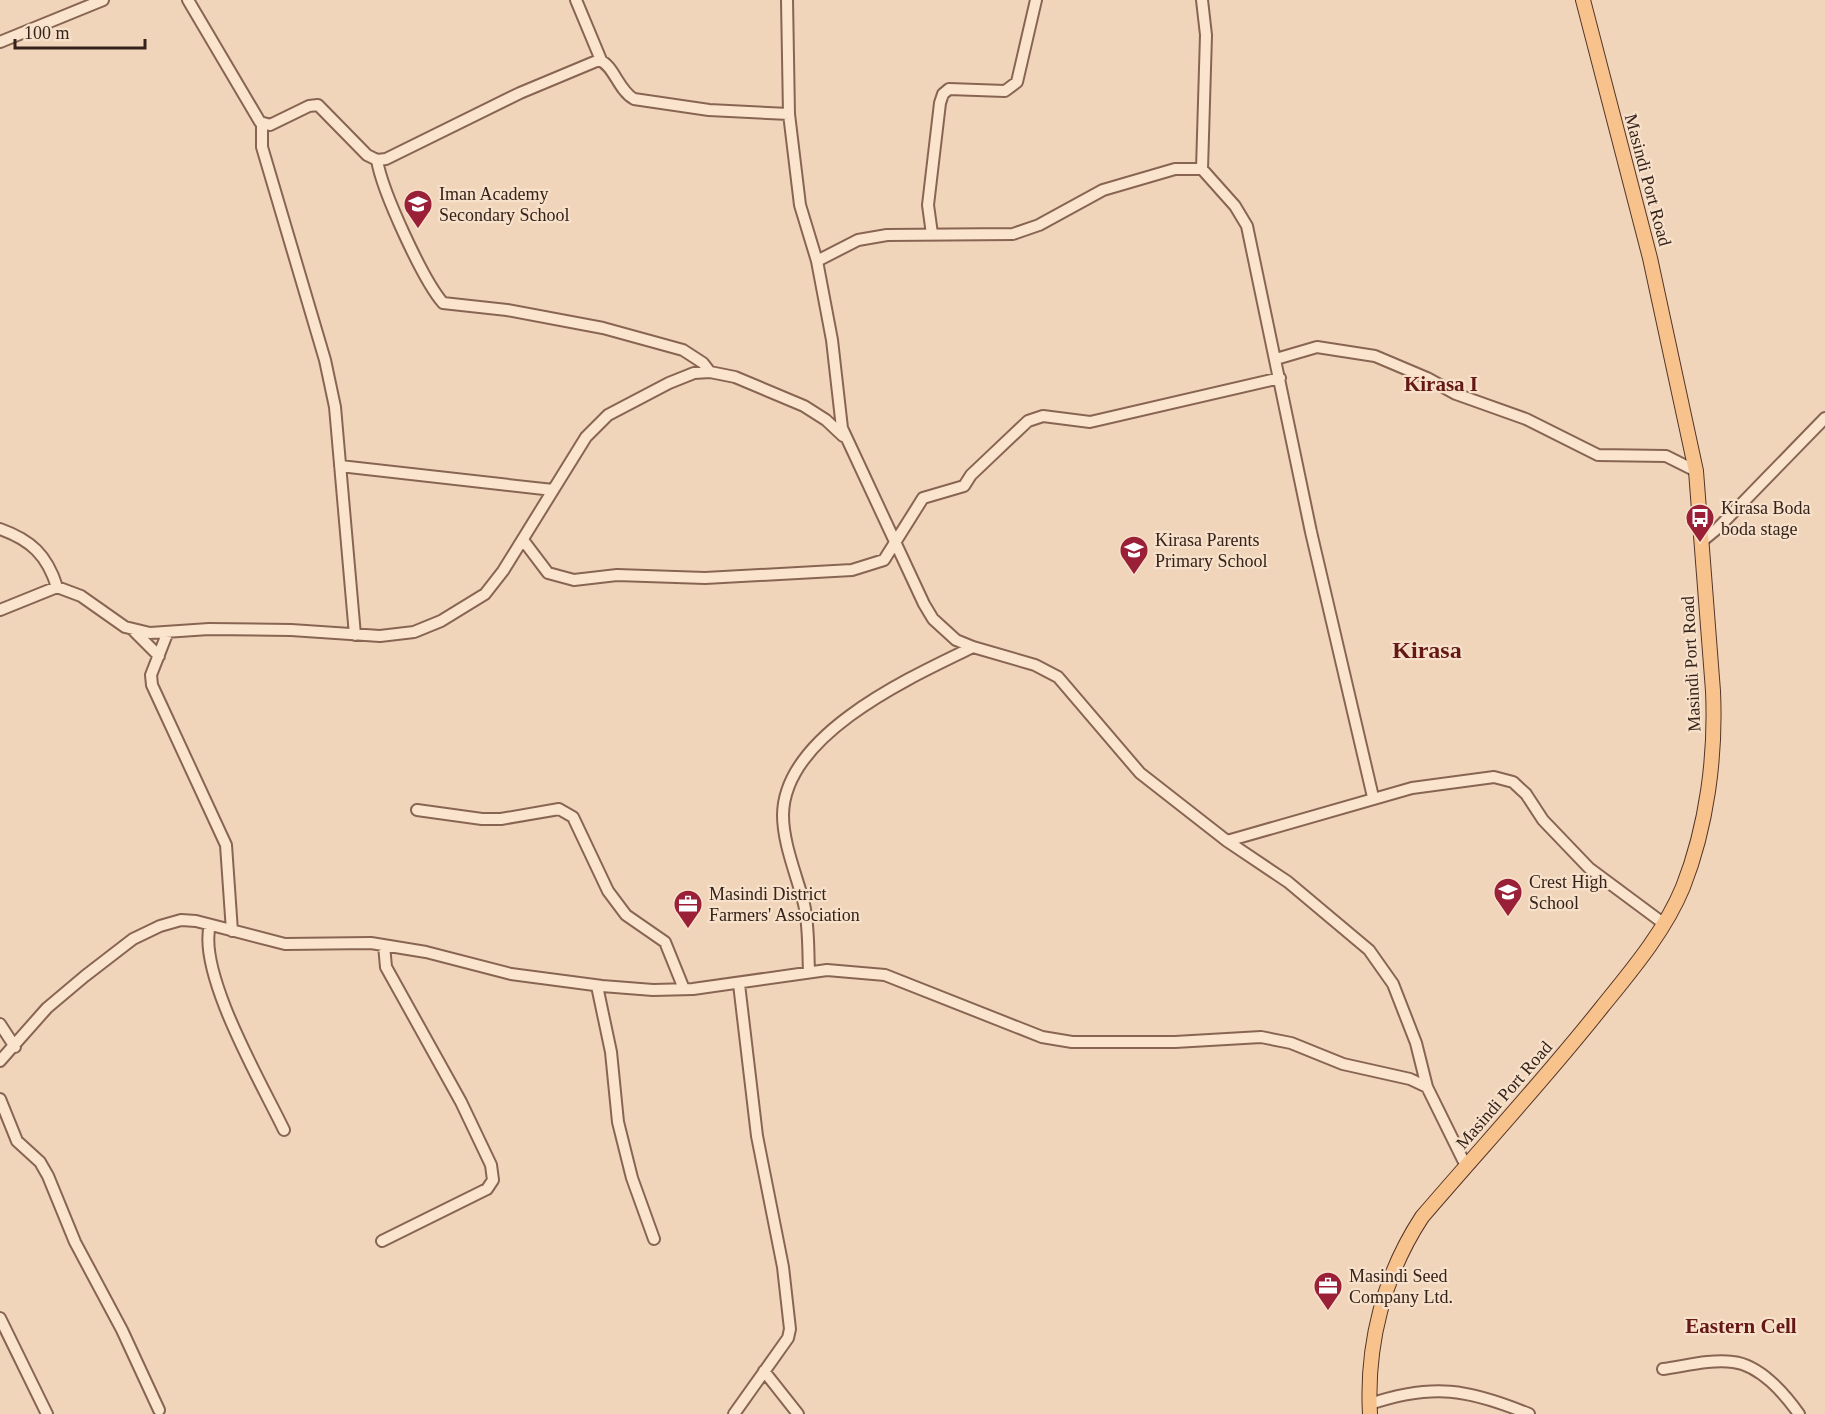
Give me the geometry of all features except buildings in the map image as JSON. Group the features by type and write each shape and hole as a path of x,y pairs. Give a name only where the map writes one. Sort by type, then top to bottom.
{"main road":[{"name":"Masindi Port Road","path":"1370,1409 1374,1341 1382,1301 1409,1238 1422,1217 1578,1036 1647,951 1682,888 1697,844 1709,779 1714,719 1696,471 1650,258 1582,0"}],"street":[{"path":"0,42 103,0"},
{"path":"189,0 262,123 262,147 330,382 355,634"},
{"path":"576,0 601,60 623,92 634,99 709,110 789,114"},
{"path":"787,0 789,114 800,205 817,261 832,340 841,420 846,438 933,619 956,640 1035,665 1058,677 1140,774 1227,841 1288,882 1369,950 1393,984 1416,1043 1427,1088 1466,1166"},
{"path":"932,234 928,205 943,94 949,89 1005,91 1012,88 1017,82 1036,0"},
{"path":"1202,0 1206,21 1202,169 1235,206 1247,226 1311,532 1373,797"},
{"path":"262,123 274,124 309,106 318,105 368,155 377,160 386,159 590,62 601,60"},
{"path":"377,160 385,190 427,279 443,303 498,309 603,328 683,350 703,363 710,372"},
{"path":"817,261 858,240 887,235 1012,234 1039,225 1103,190 1176,169 1202,169"},
{"path":"1276,359 1317,347 1374,356 1427,378 1456,394 1526,419 1598,455 1666,456 1696,471"},
{"path":"133,630 167,634 221,630 291,630 380,636 414,632 466,607 495,584 586,437 608,415 669,382 694,373 710,372 735,377 804,406 826,420 846,438"},
{"path":"523,540 531,554 548,573 574,580 617,575 705,578 852,570 884,560 923,498 964,486 971,475 1028,421 1043,416 1090,422 1280,378"},
{"path":"1701,542 1719,528 1825,418"},
{"path":"340,466 553,490"},
{"path":"0,529 33,546 49,568 57,587"},
{"path":"0,610 57,587 81,596 133,630 159,656"},
{"path":"167,634 151,675 153,688 226,845 232,931"},
{"path":"809,972 807,920 783,813 801,760 819,742 894,687 973,647"},
{"path":"1227,841 1373,797 1412,788 1494,777 1513,782 1526,794 1543,820 1589,868 1663,923"},
{"path":"417,810 482,819 501,819 559,809 565,810 578,826 609,891 626,915 665,942 684,989"},
{"path":"0,1061 15,1047 47,1008 133,939 178,921 210,925 285,944 353,942 384,945 426,952 512,974 597,986 684,989 739,984 827,970 885,975 1042,1037 1072,1042 1175,1042 1262,1037 1291,1043 1343,1064 1410,1079 1427,1088"},
{"path":"210,925 209,956 218,989 284,1130"},
{"path":"382,1241 487,1189 493,1180 491,1165 461,1102 386,967 384,945"},
{"path":"734,1414 788,1338 789,1324 779,1246 757,1136 739,984"},
{"path":"597,986 611,1052 618,1122 632,1178 654,1239"},
{"path":"0,1024 15,1047"},
{"path":"0,1099 17,1141 40,1162 48,1176 75,1242 122,1330 159,1410"},
{"path":"0,1318 47,1414"},
{"path":"1663,1369 1735,1362 1758,1372 1777,1388 1799,1414"},
{"path":"764,1371 798,1414"},
{"path":"1370,1409 1401,1393 1441,1389 1504,1404 1529,1414"}],"place":[{"name":"Iman Academy Secondary School","path":"418,230"},
{"name":"Kirasa Boda boda stage","path":"1700,544"},
{"name":"Kirasa Parents Primary School","path":"1134,576"},
{"name":"Crest High School","path":"1508,918"},
{"name":"Masindi District Farmers' Association","path":"688,930"},
{"name":"Masindi Seed Company Ltd.","path":"1328,1312"}],"district":[{"name":"Kirasa I","path":"1441,384"},
{"name":"Kirasa","path":"1427,650"},
{"name":"Eastern Cell","path":"1741,1326"}]}
